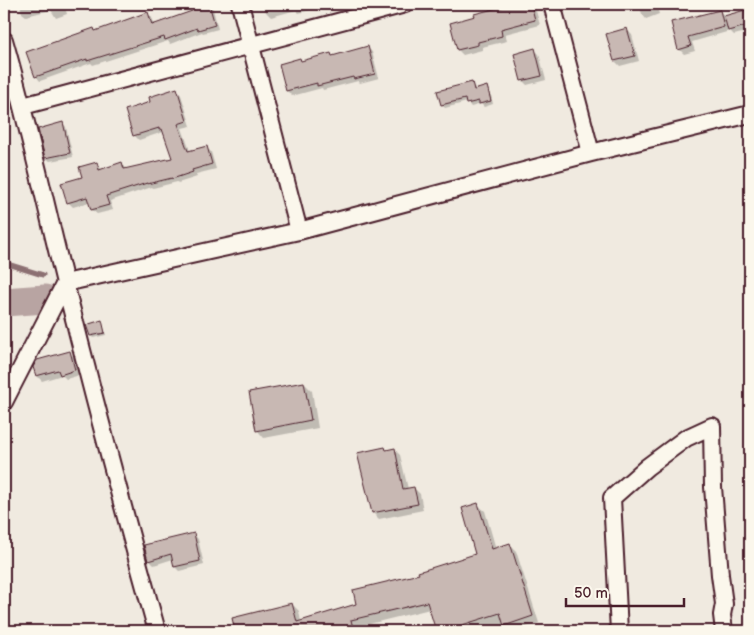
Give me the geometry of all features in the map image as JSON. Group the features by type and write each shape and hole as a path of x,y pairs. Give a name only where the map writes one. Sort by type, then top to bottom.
{"street":[{"path":"240,4 299,231"},
{"path":"23,106 405,4"},
{"path":"552,4 591,153"},
{"path":"4,40 23,106 65,283 128,528 157,631"},
{"path":"65,283 299,231 591,153 750,114"},
{"path":"4,402 65,283"},
{"path":"619,631 612,498 647,467 686,438 712,426 713,487 724,604 722,615 724,631"}],"building":[{"path":"209,4 215,25 198,30 197,28 165,40 164,37 87,61 87,59 35,77 26,52 94,28 95,31 148,12 152,25"},
{"path":"513,4 531,4 535,20 501,29 502,36 457,50 450,23 475,16 474,14"},
{"path":"720,10 724,27 688,37 691,46 678,50 671,22"},
{"path":"745,10 749,25 728,31 724,16"},
{"path":"627,28 635,56 614,61 606,34"},
{"path":"368,46 375,74 354,79 353,77 317,86 317,83 286,91 279,64 300,58 301,61 331,53 332,56"},
{"path":"535,48 542,76 521,81 514,54"},
{"path":"472,82 474,90 487,86 491,101 479,104 479,101 466,104 465,99 441,105 437,91"},
{"path":"177,88 187,121 178,124 188,151 207,146 212,164 172,179 147,183 106,196 109,205 91,210 87,197 67,203 61,183 82,177 79,167 97,162 99,170 122,162 124,169 172,158 162,129 159,130 159,128 133,136 125,110 150,102 149,97"},
{"path":"63,122 70,153 45,158 38,129"},
{"path":"102,320 105,333 90,336 86,325"},
{"path":"70,351 75,370 60,375 58,370 36,376 33,367 37,360"},
{"path":"304,382 311,420 256,431 249,392"},
{"path":"385,447 386,450 395,448 403,489 414,487 418,504 372,513 357,453"},
{"path":"478,503 492,549 510,543 533,616 504,626 500,613 443,631 436,631 427,602 351,620 353,628 342,631 235,631 232,618 292,603 297,622 356,604 353,590 419,574 418,572 475,554 462,508"},
{"path":"194,533 200,561 174,567 171,554 148,561 144,545"}],"waterway":[{"path":"4,263 43,275"},
{"path":"4,302 45,299"}]}
